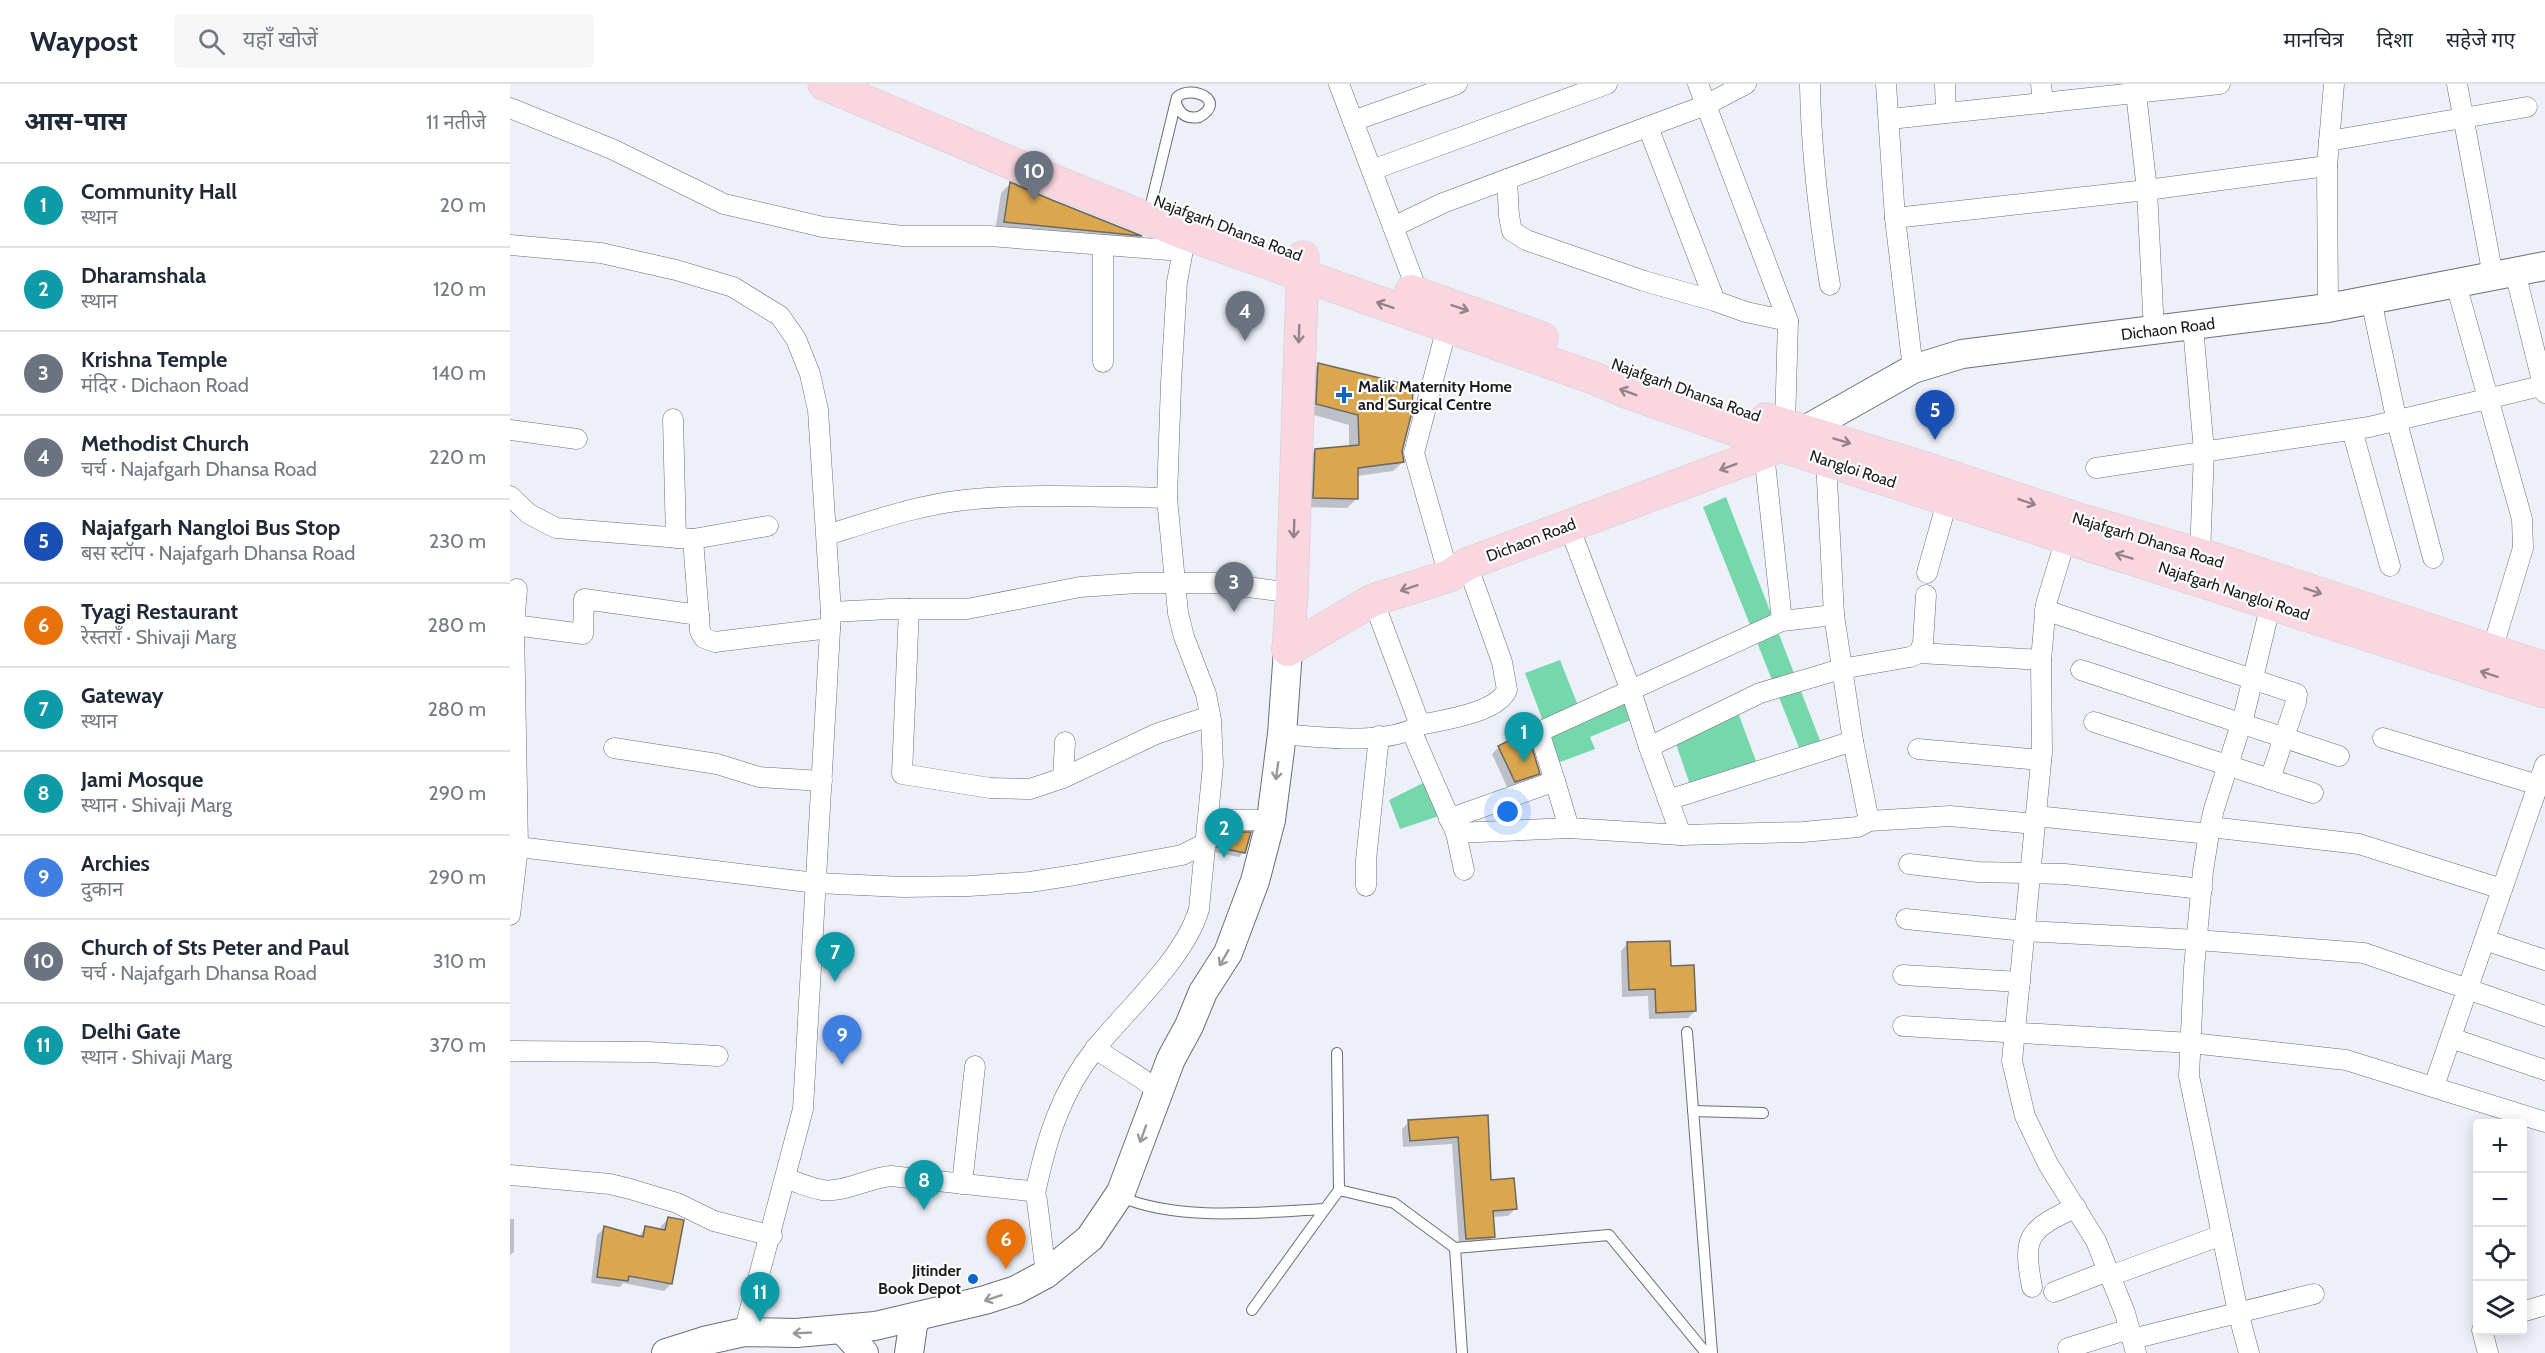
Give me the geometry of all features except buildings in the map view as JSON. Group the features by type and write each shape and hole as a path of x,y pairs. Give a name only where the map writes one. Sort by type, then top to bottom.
{"main road":[{"path":"824,84 1059,183 1184,242 1302,266 1448,327 1784,438"},
{"name":"Najafgarh Dhansa Road","path":"876,84 1302,266 1418,293 1715,404 1784,438 2200,555 2275,591 2492,650 2545,668"},
{"path":"666,1353 744,1332 796,1333 843,1330 914,1319 1016,1290 1046,1274 1090,1238 1118,1196 1171,1059 1189,1026 1203,992 1228,953 1255,881 1271,820 1282,734 1292,592 1302,266"},
{"name":"Dichaon Road","path":"1288,650 1373,600 1458,570 1784,438 1913,369 1939,359 1976,351 2193,327 2328,308 2545,266"},
{"name":"Nangloi Road","path":"1784,438 1826,460 1936,495"},
{"name":"Najafgarh Nangloi Road","path":"1936,495 2066,538 2275,591 2545,692"},
{"path":"909,1353 914,1319"},
{"path":"843,1330 864,1353"}],"street":[{"path":"1339,84 1418,293"},
{"path":"1353,121 1457,84"},
{"path":"1372,170 1607,84"},
{"path":"1698,84 1788,321 1782,621"},
{"path":"1393,227 1443,203 1706,105 1746,84"},
{"path":"1810,84 1810,140 1830,285"},
{"path":"1886,84 1895,218 1913,369"},
{"path":"1945,84 1946,112"},
{"path":"1890,119 1946,112 2042,94 2220,84"},
{"path":"2328,308 2327,166 2334,84"},
{"path":"2096,468 2397,422 2487,398 2544,388 2504,274 2463,118 2457,84"},
{"path":"2135,89 2147,190 2154,331"},
{"path":"2329,141 2527,107"},
{"path":"510,108 612,149 724,204 822,228 903,236 989,236 1103,245 1184,242 1174,324 1167,498 1173,582 1184,637 1200,677 1210,717 1213,765 1199,909 1195,925 1171,960 1095,1048 1074,1077 1059,1104 1035,1194 1046,1274"},
{"path":"1647,127 1715,301"},
{"path":"1895,218 2147,190 2327,166"},
{"path":"1507,179 1512,231 1526,240 1644,281 1746,312 1788,321"},
{"path":"510,245 600,253 676,270 734,287 780,316 796,339 810,374 818,411 831,620 803,1109 772,1236 744,1332"},
{"path":"1103,245 1103,362"},
{"path":"2456,284 2522,519 2523,548 2492,650"},
{"path":"2372,300 2397,422 2433,558"},
{"path":"1282,734 1363,738 1379,736 1472,713 1498,702 1507,690 1502,662 1458,570 1414,453 1448,327"},
{"path":"2193,327 2204,451 2200,555"},
{"path":"673,419 684,538 700,631 704,638 715,642 831,620 909,609 967,609 1080,587 1173,582 1252,586 1292,592"},
{"path":"510,430 577,439"},
{"path":"2352,430 2390,566"},
{"path":"1826,460 1834,615 1853,741 1869,821"},
{"path":"1927,573 1936,495"},
{"path":"510,496 530,514 556,528 684,538 768,526"},
{"path":"827,535 911,510 966,500 1038,496 1167,498"},
{"path":"1569,526 1631,691 1648,747 1681,835"},
{"path":"2066,538 2045,610 2041,660 2041,760 2012,1061 2025,1116 2048,1164 2096,1242 2133,1340"},
{"path":"510,915 514,847 512,625 517,589"},
{"path":"2249,1353 2238,1312 2189,1076 2197,940 2210,831 2242,722 2275,591"},
{"path":"1919,653 1923,644 1926,595"},
{"path":"512,625 583,634 585,599 699,615"},
{"path":"1373,600 1415,728 1453,826 1464,870"},
{"path":"909,609 902,774 1000,788 1030,789 1063,778 1156,734 1210,717"},
{"path":"2045,610 2296,694 2296,702 2270,779"},
{"path":"1569,828 1539,732 1782,621 1834,615"},
{"path":"1648,747 1760,693 1841,669 1910,657 1919,653 2041,660"},
{"path":"2081,670 2339,756"},
{"path":"2094,722 2313,793"},
{"path":"1366,886 1379,736"},
{"path":"2383,738 2538,785"},
{"path":"1668,801 1853,741"},
{"path":"1063,778 1065,742"},
{"path":"614,747 717,764 759,777 822,781"},
{"path":"1918,749 2041,760"},
{"path":"2434,1086 2545,765"},
{"path":"1453,826 1555,781"},
{"path":"1453,826 1569,828 1681,835 1803,832 1858,827 1869,821 1950,816 2036,820 2210,831 2359,844 2502,889"},
{"path":"514,847 816,883 914,886 1030,882 1182,855 1206,843 1215,826 1224,820 1271,820"},
{"path":"1909,864 1978,872 2065,874 2202,889"},
{"path":"1906,919 2025,931 2197,940 2364,953 2545,1016"},
{"path":"2485,940 2545,960"},
{"path":"1904,975 2020,982"},
{"path":"1903,1026 2191,1043 2346,1060 2545,1122"},
{"path":"2451,1038 2545,1070"},
{"path":"1095,1048 1145,1079 1159,1092"},
{"path":"510,1051 648,1052 718,1056"},
{"path":"962,1184 975,1066"},
{"path":"510,1175 610,1184 630,1188 677,1203 714,1221 772,1236"},
{"path":"786,1179 822,1190 847,1187 874,1177 891,1176 1030,1191 1035,1194"},
{"path":"2032,1287 2026,1256 2029,1241 2045,1222 2076,1207"},
{"path":"2054,1292 2222,1235"},
{"path":"2068,1348 2133,1340 2314,1294"},
{"path":"2527,1311 2545,1305"},
{"path":"2483,1335 2488,1353"}],"lane":[{"path":"1152,200 1176,103"},
{"path":"1687,1032 1712,1353"},
{"path":"1252,1310 1339,1190 1337,1053"},
{"path":"1693,1111 1763,1113"},
{"path":"1339,1190 1394,1203 1455,1248 1609,1235 1706,1353"},
{"path":"1118,1196 1142,1205 1198,1212 1325,1209"},
{"path":"1455,1248 1462,1353"}],"green space":[{"path":"1726,497 1821,743 1800,750 1703,507"},
{"path":"1560,660 1579,708 1543,721 1525,673"},
{"path":"1629,697 1638,717 1590,737 1595,749 1555,764 1547,736"},
{"path":"1736,707 1757,764 1690,785 1673,735"},
{"path":"1427,781 1442,815 1400,829 1389,800"}],"place":[{"name":"Church of Sts Peter and Paul","path":"1034,201"},
{"name":"Methodist Church","path":"1245,341"},
{"name":"Malik Maternity Home and Surgical Centre","path":"1344,395"},
{"name":"Najafgarh Nangloi Bus Stop","path":"1935,440"},
{"name":"Krishna Temple","path":"1234,612"},
{"name":"Community Hall","path":"1524,762"},
{"name":"Dharamshala","path":"1224,858"},
{"name":"Gateway","path":"835,982"},
{"name":"Archies","path":"842,1065"},
{"name":"Jami Mosque","path":"924,1210"},
{"name":"Tyagi Restaurant","path":"1006,1269"},
{"name":"Jitinder Book Depot","path":"973,1279"},
{"name":"Delhi Gate","path":"760,1322"}]}
